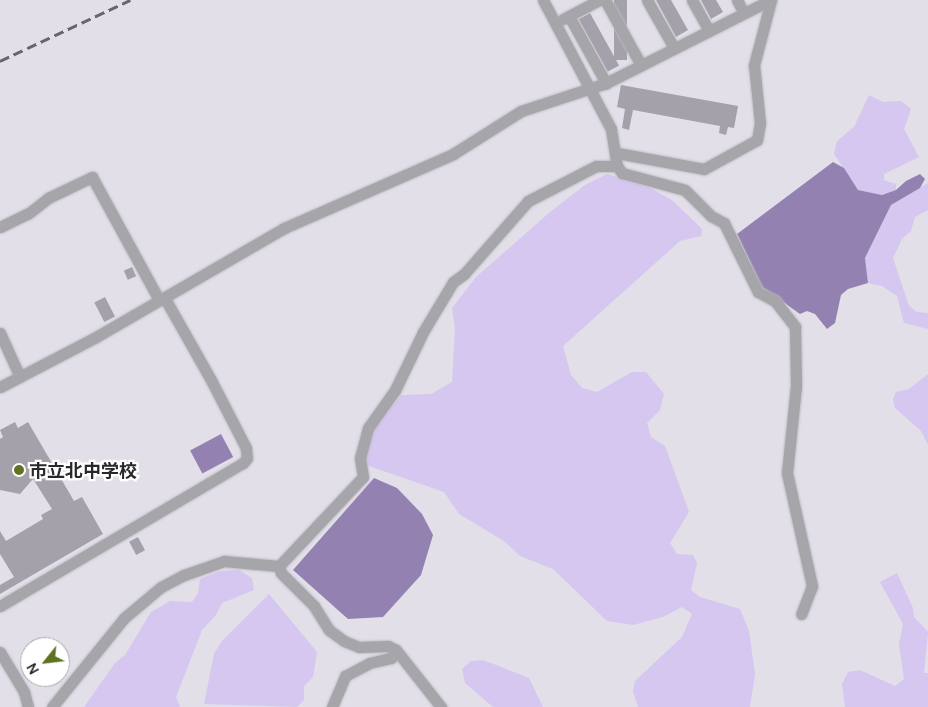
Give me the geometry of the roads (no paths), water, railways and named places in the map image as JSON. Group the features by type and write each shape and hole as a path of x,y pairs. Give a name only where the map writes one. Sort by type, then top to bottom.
{"street":[{"path":"542,0 591,88 611,129 617,153 616,166 622,173 685,190 711,216 724,223 758,292 775,301 795,327 796,386 787,473 812,586 801,614"},
{"path":"555,23 599,0"},
{"path":"605,0 641,66"},
{"path":"647,0 674,48"},
{"path":"692,0 709,30"},
{"path":"737,0 744,13"},
{"path":"0,387 162,299 284,228 453,154 521,111 606,83 770,0"},
{"path":"617,153 704,169 756,140 760,123 754,65 770,0"},
{"path":"569,16 606,83"},
{"path":"279,566 363,477 360,458 368,428 395,390 423,332 453,282 464,274 528,201 596,166 616,166"},
{"path":"0,228 29,213 48,198 92,177 211,380 246,448 247,458 243,463 0,606"},
{"path":"0,333 20,377"},
{"path":"52,707 124,618 161,587 184,575 224,562 279,566"},
{"path":"279,566 281,573 314,606 328,630 344,642 359,647 388,646 396,650 441,707"},
{"path":"332,707 345,676 370,663 392,658 396,650"},
{"path":"0,652 24,692 28,707"}],"railway":[{"path":"0,61 130,0"}],"place":[{"name":"市立北中学校","path":"19,470"}]}
